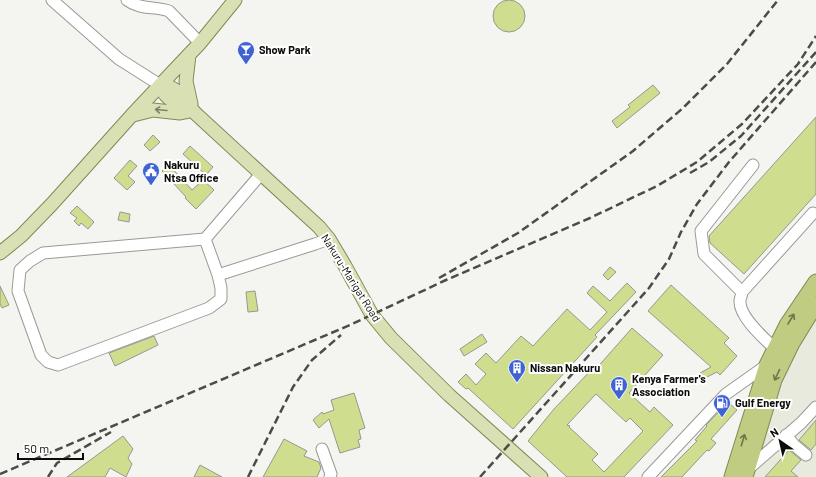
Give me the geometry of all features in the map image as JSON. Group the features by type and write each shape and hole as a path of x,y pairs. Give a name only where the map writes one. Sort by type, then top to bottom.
{"highway":[{"path":"732,477 743,437 767,365 787,325 816,282"},
{"path":"746,473 774,380 792,343 816,304"}],"main road":[{"path":"0,254 21,236 52,204 132,115 200,43 235,0"},
{"path":"132,115 153,110 180,112 192,111 186,80 189,55"},
{"name":"Nakuru-Marigat Road","path":"160,86 168,86 177,91 192,111 314,222 329,239 346,266 372,315 390,338 449,395 541,477"}],"street":[{"path":"52,0 119,59 160,86"},
{"path":"127,0 140,7 170,11 200,43"},
{"path":"742,292 704,254 700,231 753,165"},
{"path":"205,239 221,288 221,299 209,308 58,365 48,362 41,355 18,291 20,270 30,261 43,253 205,239 261,174"},
{"path":"775,349 755,330 742,312 740,302 742,292 813,213"},
{"path":"218,276 329,239"},
{"path":"648,477 726,394 767,365"},
{"path":"746,473 816,407"},
{"path":"786,435 794,445 806,455"},
{"path":"322,449 331,474 330,477"}],"shaded area":[{"path":"816,301 816,477 743,477 779,371"}],"building":[{"path":"506,0 512,0 522,7 525,16 524,22 518,29 512,32 506,32 496,25 493,19 493,13 500,3"},
{"path":"653,85 660,93 617,128 612,121 630,107 628,105"},
{"path":"816,117 816,194 744,274 710,243 709,236"},
{"path":"153,135 160,142 150,151 144,145"},
{"path":"190,146 213,167 206,175 183,154"},
{"path":"130,160 137,166 128,176 135,182 127,190 114,178"},
{"path":"168,164 192,190 203,180 214,190 196,209 162,171"},
{"path":"77,206 94,222 88,229 81,223 79,226 74,221 77,218 70,213"},
{"path":"120,212 130,214 129,222 118,220"},
{"path":"610,267 616,272 608,280 603,275"},
{"path":"627,283 636,292 595,335 597,337 513,429 468,388 466,389 458,382 466,374 476,385 486,374 475,364 486,353 496,363 521,336 533,346 567,309 590,330 607,312 587,293 593,286 610,301"},
{"path":"671,285 729,338 724,343 737,356 720,375 717,372 703,379 700,373 711,367 648,311"},
{"path":"0,286 9,305 2,308 0,304"},
{"path":"255,291 258,311 248,312 246,292"},
{"path":"632,328 663,355 629,393 650,412 654,407 673,425 624,477 567,477 528,441 554,409 593,368 595,370","holes":["596,394 626,422 630,418 643,431 604,472 592,460 598,454 569,427 570,426 567,425"]},
{"path":"482,334 487,342 464,356 460,349"},
{"path":"154,336 158,345 115,366 109,353"},
{"path":"354,393 365,428 359,430 361,439 358,440 360,447 340,453 329,419 319,428 313,420 322,412 323,414 334,410 331,400"},
{"path":"728,402 737,410 711,439 716,443 709,451 707,450 682,477 661,477 697,441 695,440 707,426 706,425"},
{"path":"816,420 816,444 811,450 799,440"},
{"path":"123,436 133,449 128,458 132,464 126,477 110,468 105,477 67,477"},
{"path":"284,439 307,451 304,456 319,462 321,468 317,477 263,477"},
{"path":"789,450 801,460 791,471 798,477 765,477"},
{"path":"200,465 222,477 194,477"}],"railway":[{"path":"439,278 518,233 633,151 683,108 727,64 778,0"},
{"path":"0,474 350,325 446,280 590,218 657,186 697,162 742,124 798,64 816,36"},
{"path":"690,173 709,162 741,136 816,52"},
{"path":"480,477 649,288 669,259 681,232 697,204 729,162 816,62"},
{"path":"248,477 293,387 312,360 341,335"},
{"path":"48,477 57,463 111,432"}],"place":[{"name":"Show Park","path":"246,65"},
{"name":"Nakuru Ntsa Office","path":"151,186"},
{"name":"Nissan Nakuru","path":"517,383"},
{"name":"Kenya Farmer's Association","path":"619,400"},
{"name":"Gulf Energy","path":"722,418"}]}
